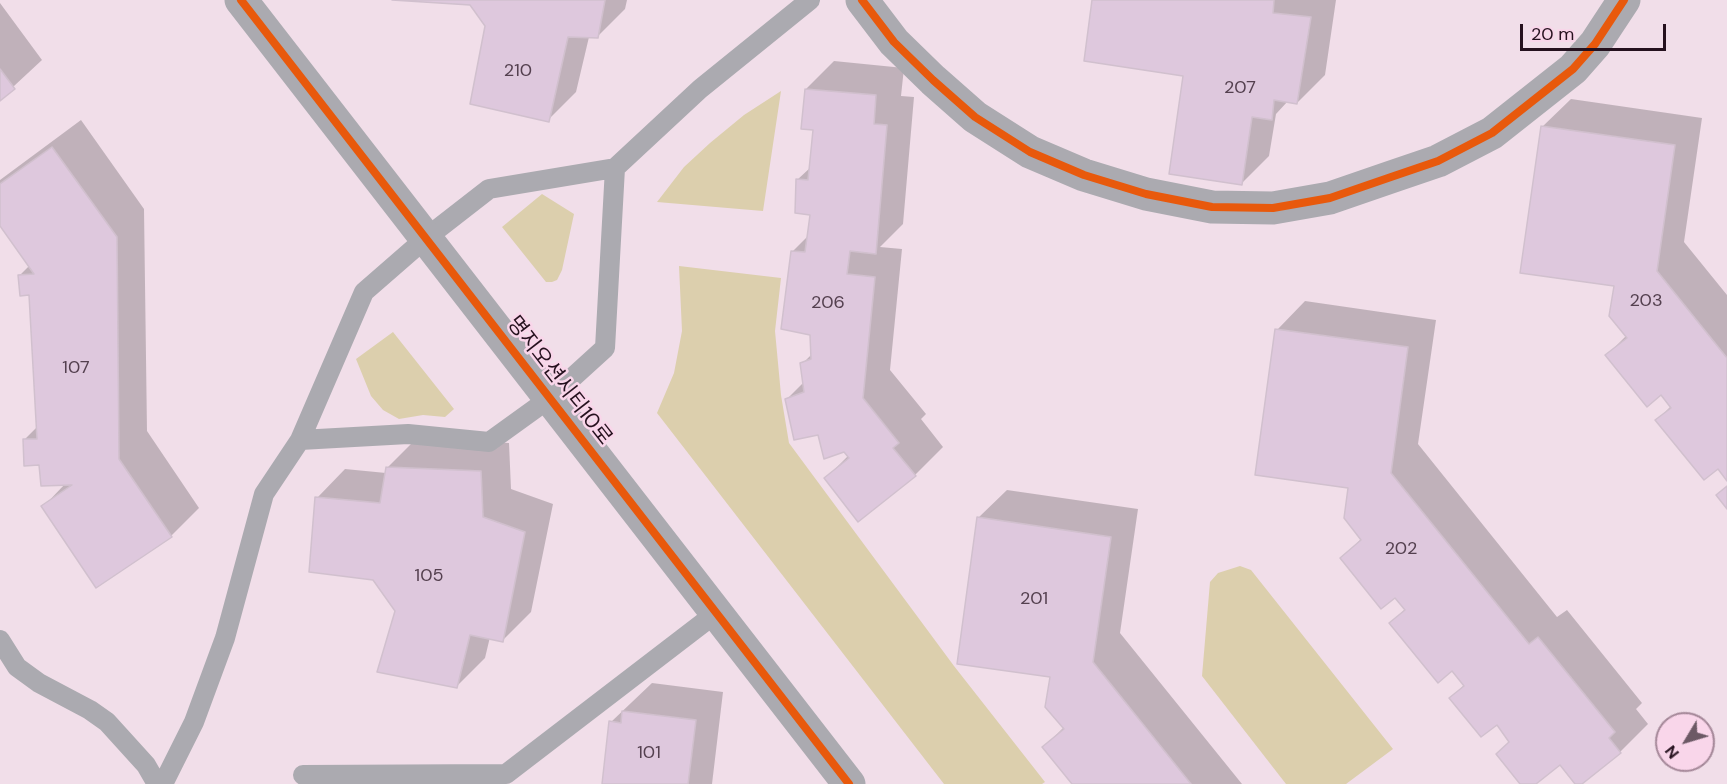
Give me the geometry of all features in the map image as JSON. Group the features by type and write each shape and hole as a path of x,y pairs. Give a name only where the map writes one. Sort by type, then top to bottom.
{"street":[{"name":"명지오션시티10로","path":"241,0 849,784"},
{"path":"862,0 894,42 975,117 1030,153 1084,175 1146,194 1212,207 1272,208 1330,198 1381,181 1438,160 1492,133 1573,69 1595,44 1623,0"}],"lane":[{"path":"163,784 194,722 225,638 264,494 300,440 364,292 426,238 489,189 615,168 700,88 810,0"},
{"path":"300,440 408,434 489,442 550,398 605,348 615,168"},
{"path":"303,775 506,774 716,613"},
{"path":"0,640 17,667 39,683 90,710 107,722 146,765 157,784"}],"shaded area":[{"path":"781,91 763,211 657,202 684,167 710,143 744,115"},
{"path":"542,194 574,214 562,270 557,280 552,282 546,282 502,227"},
{"path":"679,266 781,278 775,331 781,395 789,443 954,666 1045,782 1042,784 944,784 657,413 674,373 682,331"},
{"path":"393,332 454,409 445,417 423,415 399,419 383,410 371,396 356,359"},
{"path":"1240,566 1251,570 1393,749 1346,784 1286,784 1202,676 1210,582 1218,573"}],"building":[{"path":"392,0 605,0 598,38 568,37 549,122 470,104 485,26 470,5"},
{"path":"1092,0 1274,0 1273,13 1311,17 1297,104 1274,100 1272,120 1252,117 1242,185 1169,174 1183,76 1084,61"},
{"path":"0,69 15,89 0,101"},
{"path":"805,89 876,95 874,124 887,125 876,254 850,251 847,274 875,277 863,398 899,443 893,448 916,476 858,522 824,478 849,458 844,452 824,459 818,435 794,440 785,399 804,392 800,363 811,359 810,335 781,329 791,251 805,252 810,215 795,213 796,179 808,180 813,130 801,129"},
{"path":"1541,126 1675,145 1657,271 1727,358 1727,481 1718,469 1704,480 1655,420 1671,408 1661,395 1647,407 1605,355 1627,338 1609,316 1614,286 1520,273"},
{"path":"52,147 117,237 119,459 172,537 96,588 41,506 72,485 41,486 39,465 24,466 23,439 37,439 29,295 20,296 18,275 34,274 0,226 0,184"},
{"path":"1275,329 1408,347 1391,473 1529,644 1538,637 1615,732 1609,738 1621,753 1582,784 1575,784 1560,765 1536,784 1520,784 1496,754 1509,742 1497,725 1481,737 1449,698 1464,686 1452,671 1438,683 1389,623 1405,610 1395,598 1381,609 1340,558 1361,540 1344,518 1348,488 1255,475"},
{"path":"386,467 481,471 483,517 525,532 503,642 470,635 457,688 377,672 395,611 373,580 309,572 315,497 380,503"},
{"path":"1727,486 1727,509 1716,495"},
{"path":"977,517 1111,537 1093,662 1191,784 1072,784 1042,747 1064,729 1045,707 1050,677 957,664"},
{"path":"622,711 696,720 688,784 602,784 609,721 621,723"}],"cycle path":[{"path":"241,0 849,784"},
{"path":"862,0 894,42 933,80 975,117 1030,152 1084,175 1146,194 1212,207 1273,208 1330,198 1438,161 1492,133 1573,69 1595,44 1624,0"}]}
